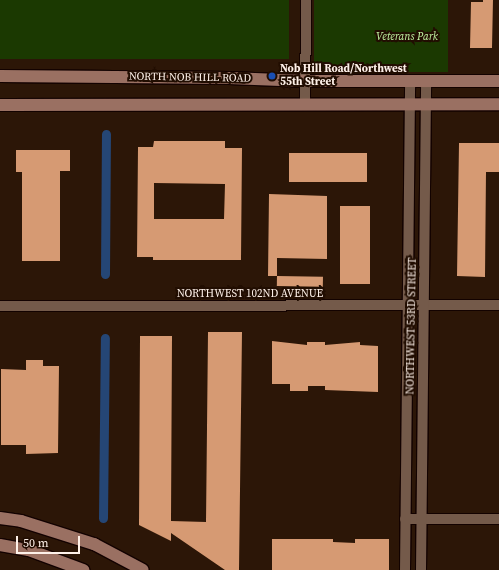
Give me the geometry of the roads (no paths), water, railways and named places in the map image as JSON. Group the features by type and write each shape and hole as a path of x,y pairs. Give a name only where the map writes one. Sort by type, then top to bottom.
{"main road":[{"name":"NORTH NOB HILL ROAD","path":"0,76 229,78 306,81 499,81"},
{"path":"0,105 499,104"},
{"path":"0,518 21,521 94,544 143,570"},
{"path":"0,545 29,550 83,570"}],"street":[{"path":"305,104 306,0"},
{"name":"NORTHWEST 53RD STREET","path":"405,570 410,82"},
{"name":"NORTHWEST 53RD STREET","path":"421,570 426,82"},
{"name":"NORTHWEST 102ND AVENUE","path":"0,306 499,305"},
{"path":"405,519 499,519"}],"waterway":[{"path":"105,274 106,134"},
{"path":"103,518 105,338"}],"place":[{"name":"Nob Hill Road/Northwest 55th Street","path":"272,76"}],"park label":[{"name":"Veterans Park","path":"407,37"}]}
